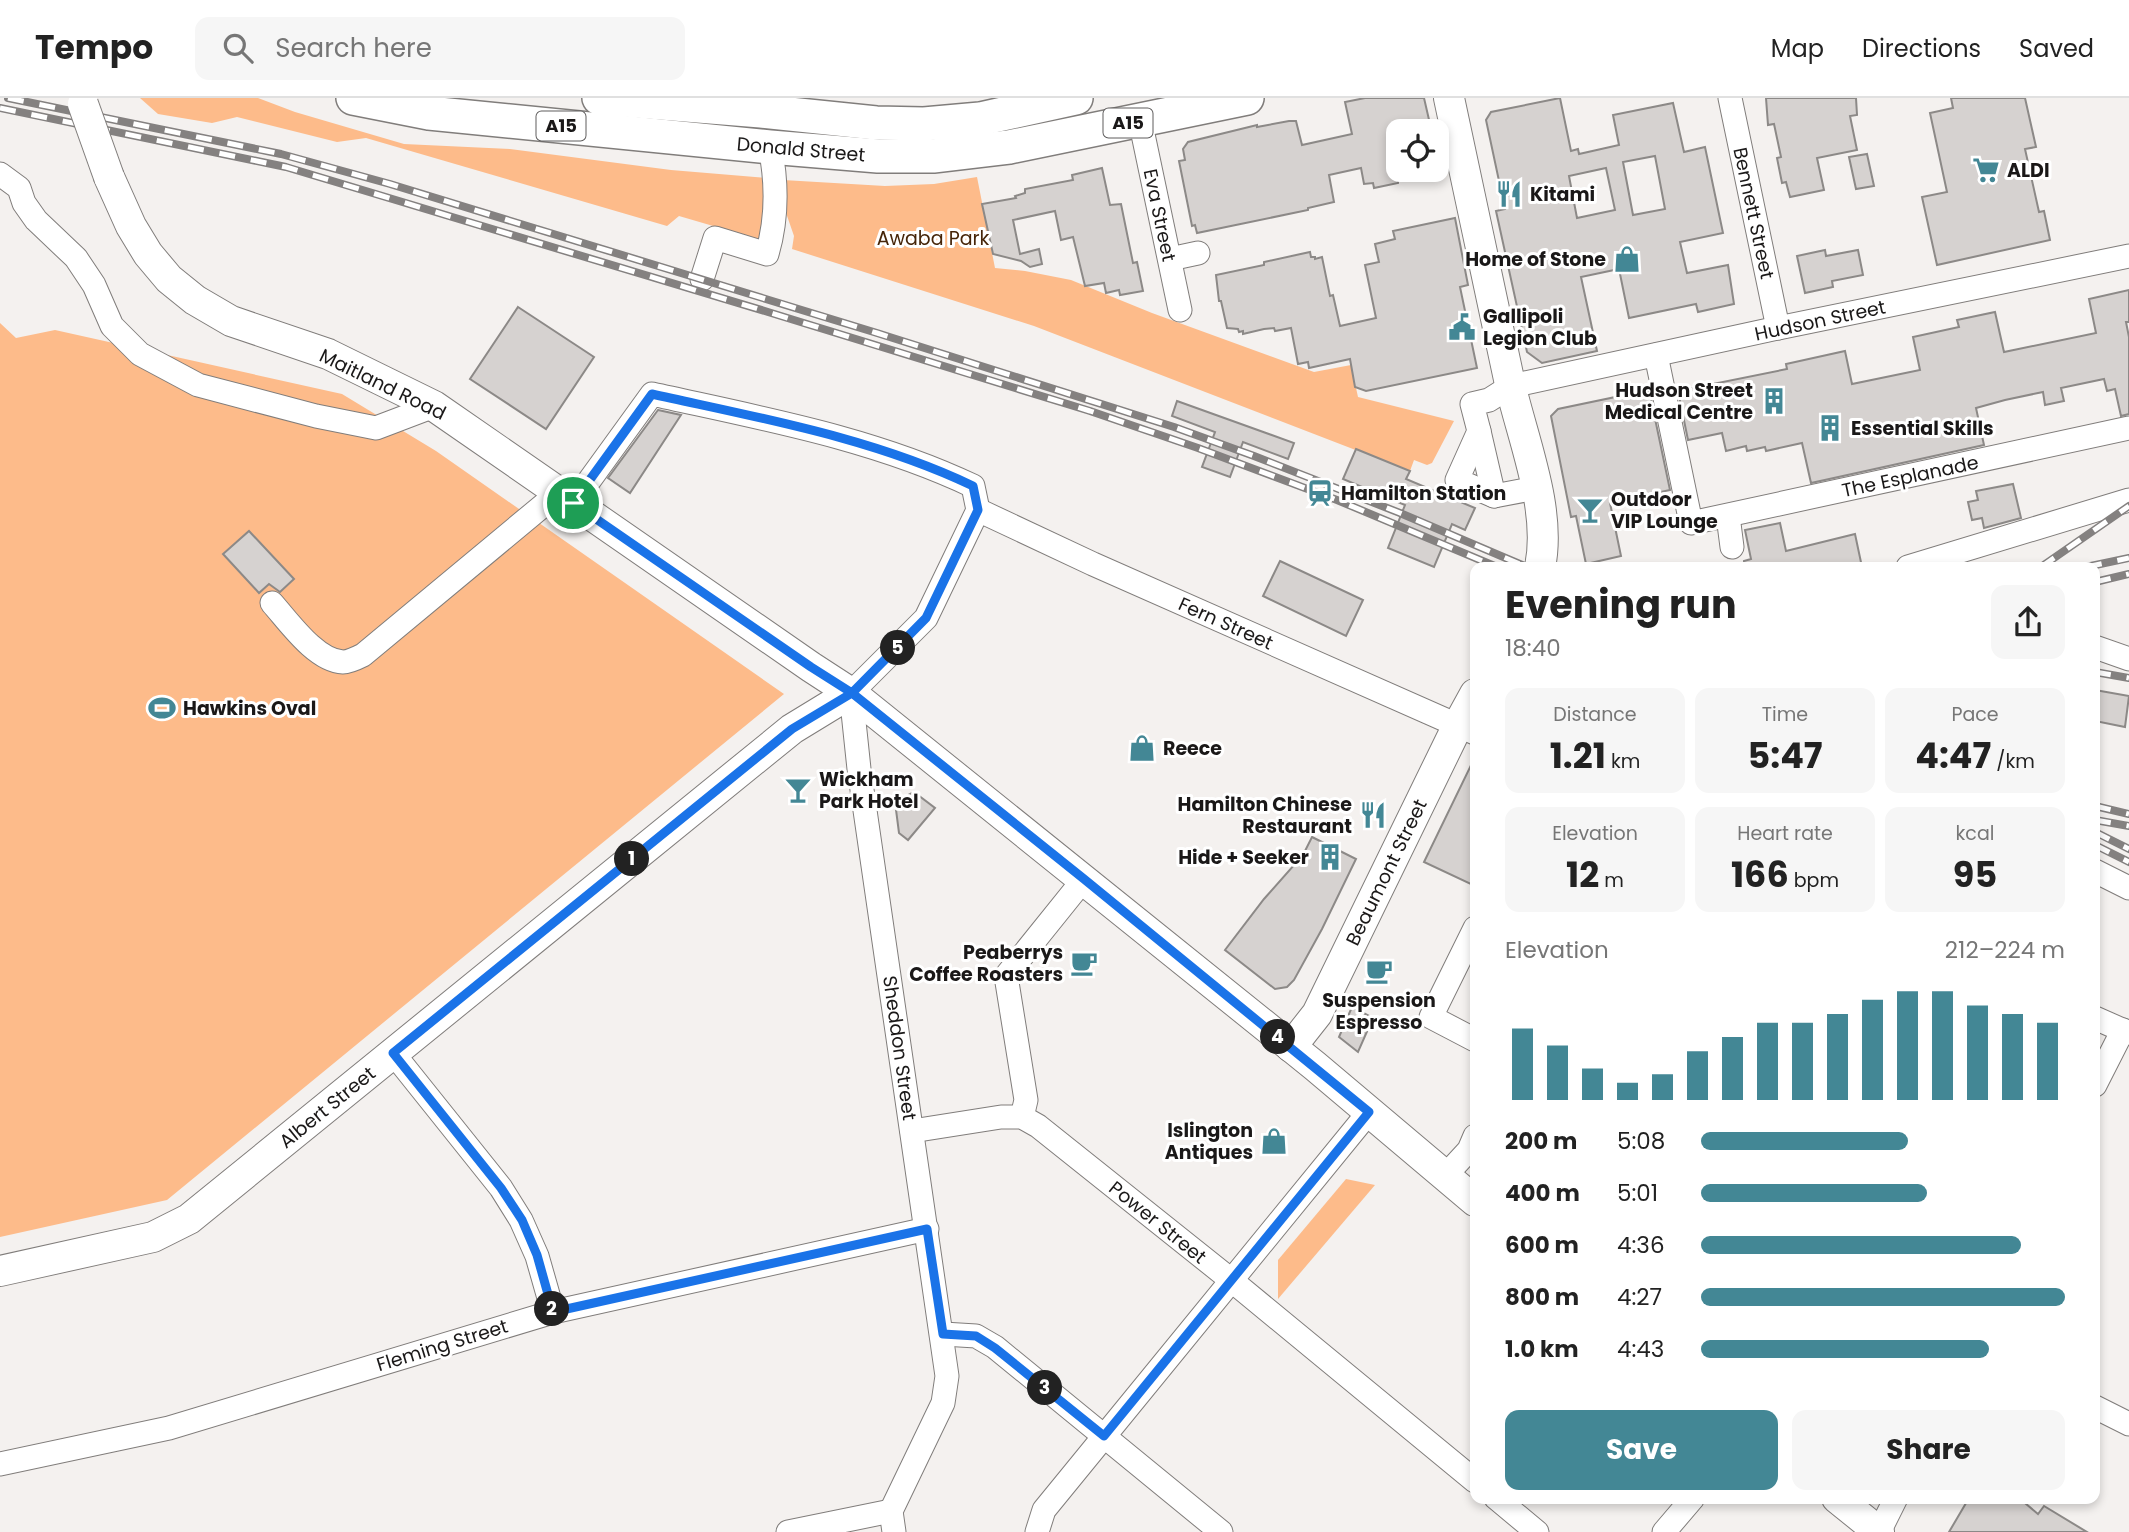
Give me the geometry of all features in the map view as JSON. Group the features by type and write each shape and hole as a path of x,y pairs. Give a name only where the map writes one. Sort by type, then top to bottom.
{"highway":[{"name":"Donald Street","path":"353,98 429,113 878,156 933,156 1010,147 1247,98"},
{"name":"Donald Street","path":"599,98 760,104 876,123 924,124 979,119 1076,98"},
{"path":"760,104 770,147"}],"main road":[{"path":"1449,98 1511,386 1536,488 1542,540 1540,562"},
{"name":"Maitland Road","path":"81,101 108,177 131,226 148,254 169,279 195,300 231,321 328,354 434,406 852,693 1291,1047 1470,1197"},
{"name":"Albert Street","path":"0,1271 132,1242 172,1229 206,1206 792,729 852,693"},
{"name":"Beaumont Street","path":"1291,1047 1317,1014 1466,729"},
{"path":"1844,1504 1879,1532"}],"street":[{"name":"Bennett Street","path":"1730,98 1778,328"},
{"name":"Eva Street","path":"1140,120 1180,310"},
{"path":"702,279 715,238 767,254 771,243 776,179 770,147"},
{"path":"0,174 19,188 24,203 36,220 76,258 94,285 112,326 140,354 198,385 316,416 376,428 434,406"},
{"path":"1170,259 1198,253"},
{"name":"Hudson Street","path":"1479,430 1472,404 1489,400 1511,386 2129,256"},
{"name":"The Esplanade","path":"1656,355 1691,523 2129,428"},
{"path":"272,603 315,649 330,660 345,662 363,655 566,498 652,394 815,431 872,447 951,475 973,486 978,510 926,618 852,693"},
{"path":"1479,430 1494,496"},
{"path":"1479,430 1457,480 1494,496 1536,488"},
{"path":"1924,562 2129,500"},
{"name":"Fern Street","path":"978,510 1093,564 1466,729"},
{"path":"1728,516 1732,547"},
{"path":"2100,649 2129,659"},
{"name":"Sheddon Street","path":"852,693 859,769 947,1376 943,1403 892,1521"},
{"path":"2100,874 2129,888"},
{"path":"912,1131 1001,1117 1022,1117 1026,1100 1006,976 1084,879"},
{"path":"1470,938 1431,1017 1470,1037"},
{"path":"2100,1020 2126,1032 2100,1076"},
{"path":"393,1053 501,1188 522,1220 537,1255 553,1312"},
{"path":"1037,1532 1045,1510 1369,1112"},
{"name":"Power Street","path":"1022,1117 1038,1126 1231,1280 1470,1477"},
{"path":"1445,1177 1470,1148"},
{"name":"Fleming Street","path":"0,1464 169,1428 553,1312 927,1229"},
{"path":"943,1334 976,1336 995,1348 1221,1532"},
{"path":"2100,1410 2129,1424"},
{"path":"1503,1504 1537,1532"},
{"path":"1664,1532 1688,1504"},
{"path":"1879,1532 1893,1504"},
{"path":"788,1532 892,1521"}],"green space":[{"path":"140,98 258,98 295,112 404,144 510,149 671,170 768,178 761,240 679,216 667,226 366,138 337,142 237,117 212,123 158,114"},
{"name":"Awaba Park","path":"977,177 995,268 1071,280 1152,313 1314,372 1351,365 1358,397 1454,421 1432,463 1427,465 1414,460 1410,471 1034,326 792,249 794,236 785,210 783,180 885,186 934,184"},
{"path":"0,323 16,338 55,330 342,394 436,451 784,694 167,1200 0,1237"},
{"path":"1346,1179 1375,1185 1278,1299 1278,1260"}],"building":[{"path":"1365,98 1424,98 1429,119 1386,119 1386,182 1398,183 1374,188 1373,183 1364,184 1361,168 1329,175 1334,202 1197,233 1195,225 1192,226 1179,161 1185,160 1183,149 1188,142 1257,125 1289,121 1296,121 1302,145 1352,134 1345,102"},
{"path":"1560,98 1571,151 1578,149 1579,154 1619,145 1613,115 1673,103 1684,152 1705,147 1723,233 1680,242 1687,273 1728,265 1734,304 1698,312 1696,304 1629,318 1619,269 1581,277 1597,351 1542,363 1527,352 1496,211 1505,209 1486,120 1491,112","holes":["1655,156 1665,209 1633,215 1623,162","1606,168 1615,210 1577,218 1569,176"]},
{"path":"1766,98 1856,98 1857,115 1850,116 1857,150 1817,158 1824,190 1790,197 1786,182 1782,183 1777,158 1781,157 1774,124 1768,125"},
{"name":"ALDI","path":"1951,98 2025,98 2036,147 2025,149 2039,212 2044,211 2050,240 1937,265 1922,197 1947,192 1930,113 1953,108"},
{"path":"1867,154 1874,186 1856,189 1849,157"},
{"path":"1102,168 1110,205 1121,204 1133,263 1137,262 1143,291 1120,295 1119,290 1106,293 1104,283 1085,286 1073,237 1061,240 1055,211 1013,220 1020,254 1039,249 1042,264 1030,267 1021,261 993,254 982,204 1016,198 1015,196 1025,193 1025,189 1073,180 1072,175"},
{"path":"1455,218 1468,285 1460,287 1477,368 1366,391 1355,387 1350,359 1309,368 1308,362 1298,364 1291,328 1275,331 1274,328 1264,329 1243,334 1243,331 1239,332 1238,329 1227,328 1219,301 1216,275 1310,252 1315,259 1322,257 1330,296 1333,295 1340,326 1376,318 1365,265 1379,262 1375,244 1395,239 1393,231"},
{"path":"1825,250 1826,256 1858,250 1863,275 1832,281 1833,287 1805,293 1797,256"},
{"path":"2129,290 2129,322 2126,322 2129,337 2129,414 2121,416 2115,389 2107,391 2104,379 2061,388 2064,401 2045,405 2043,392 2005,400 1976,408 1984,445 1811,483 1802,443 1766,451 1765,447 1747,451 1746,446 1726,451 1722,433 1688,440 1678,391 1787,369 1786,364 1845,351 1852,384 1920,370 1913,337 1959,327 1957,320 1995,312 2004,352 2096,333 2089,299"},
{"path":"518,307 594,357 546,429 470,379"},
{"path":"1649,390 1670,490 1610,503 1621,556 1586,562 1576,516 1571,517 1551,416 1558,409"},
{"path":"1177,401 1294,443 1288,459 1243,442 1230,477 1202,467 1215,432 1172,416"},
{"path":"658,410 681,415 630,493 608,478"},
{"path":"1356,449 1410,471 1406,479 1475,508 1465,530 1452,524 1434,567 1388,548 1405,505 1343,479"},
{"path":"2013,484 2021,518 1984,528 1982,518 1972,520 1968,502 1978,500 1976,491"},
{"path":"1780,523 1786,551 1855,534 1861,562 1744,562 1751,559 1745,530"},
{"path":"249,531 294,579 280,592 269,584 259,593 223,554"},
{"path":"1280,561 1363,600 1346,636 1263,596"},
{"path":"2100,691 2129,696 2125,727 2100,722"},
{"path":"1470,767 1470,884 1424,862"},
{"path":"914,792 935,808 908,840 899,833 895,802"},
{"path":"1312,837 1356,859 1294,980 1287,987 1275,989 1225,950 1264,899 1303,855"},
{"path":"1352,1007 1373,1018 1358,1052 1339,1037"},
{"path":"1965,1504 2026,1504 2038,1514 2044,1506 2087,1532 1949,1532"}],"railway":[{"path":"8,98 281,154 390,184 877,333 1174,427 1400,513 1515,562"},
{"path":"0,108 286,167 768,312 1090,411 1198,448 1337,500 1485,562"},
{"path":"2048,562 2129,506"},
{"path":"2100,564 2129,558"},
{"path":"2100,581 2129,574"},
{"path":"2100,673 2129,678"},
{"path":"2100,807 2129,814"},
{"path":"2100,821 2129,826"},
{"path":"2100,834 2129,849"},
{"path":"2100,848 2129,862"}],"place":[{"name":"ALDI","path":"1986,170"},
{"name":"Kitami","path":"1509,194"},
{"name":"Home of Stone","path":"1627,259"},
{"name":"Gallipoli Legion Club","path":"1462,327"},
{"name":"Hudson Street Medical Centre","path":"1774,401"},
{"name":"Essential Skills","path":"1830,428"},
{"name":"Hamilton Station","path":"1320,493"},
{"name":"Outdoor VIP Lounge","path":"1590,510"},
{"name":"Hawkins Oval","path":"162,708"},
{"name":"Reece","path":"1142,748"},
{"name":"Wickham Park Hotel","path":"798,790"},
{"name":"Hamilton Chinese Restaurant","path":"1373,815"},
{"name":"Hide + Seeker","path":"1330,857"},
{"name":"Peaberrys Coffee Roasters","path":"1084,963"},
{"name":"Suspension Espresso","path":"1379,971"},
{"name":"Islington Antiques","path":"1274,1141"}],"route":[{"path":"573,503 652,394 815,431 872,447 951,475 973,486 978,510 926,618 852,693 1369,1112 1104,1436 995,1348 976,1336 943,1334 927,1229 553,1312 537,1255 522,1220 501,1188 393,1053 799,723 852,693 573,503"}]}
